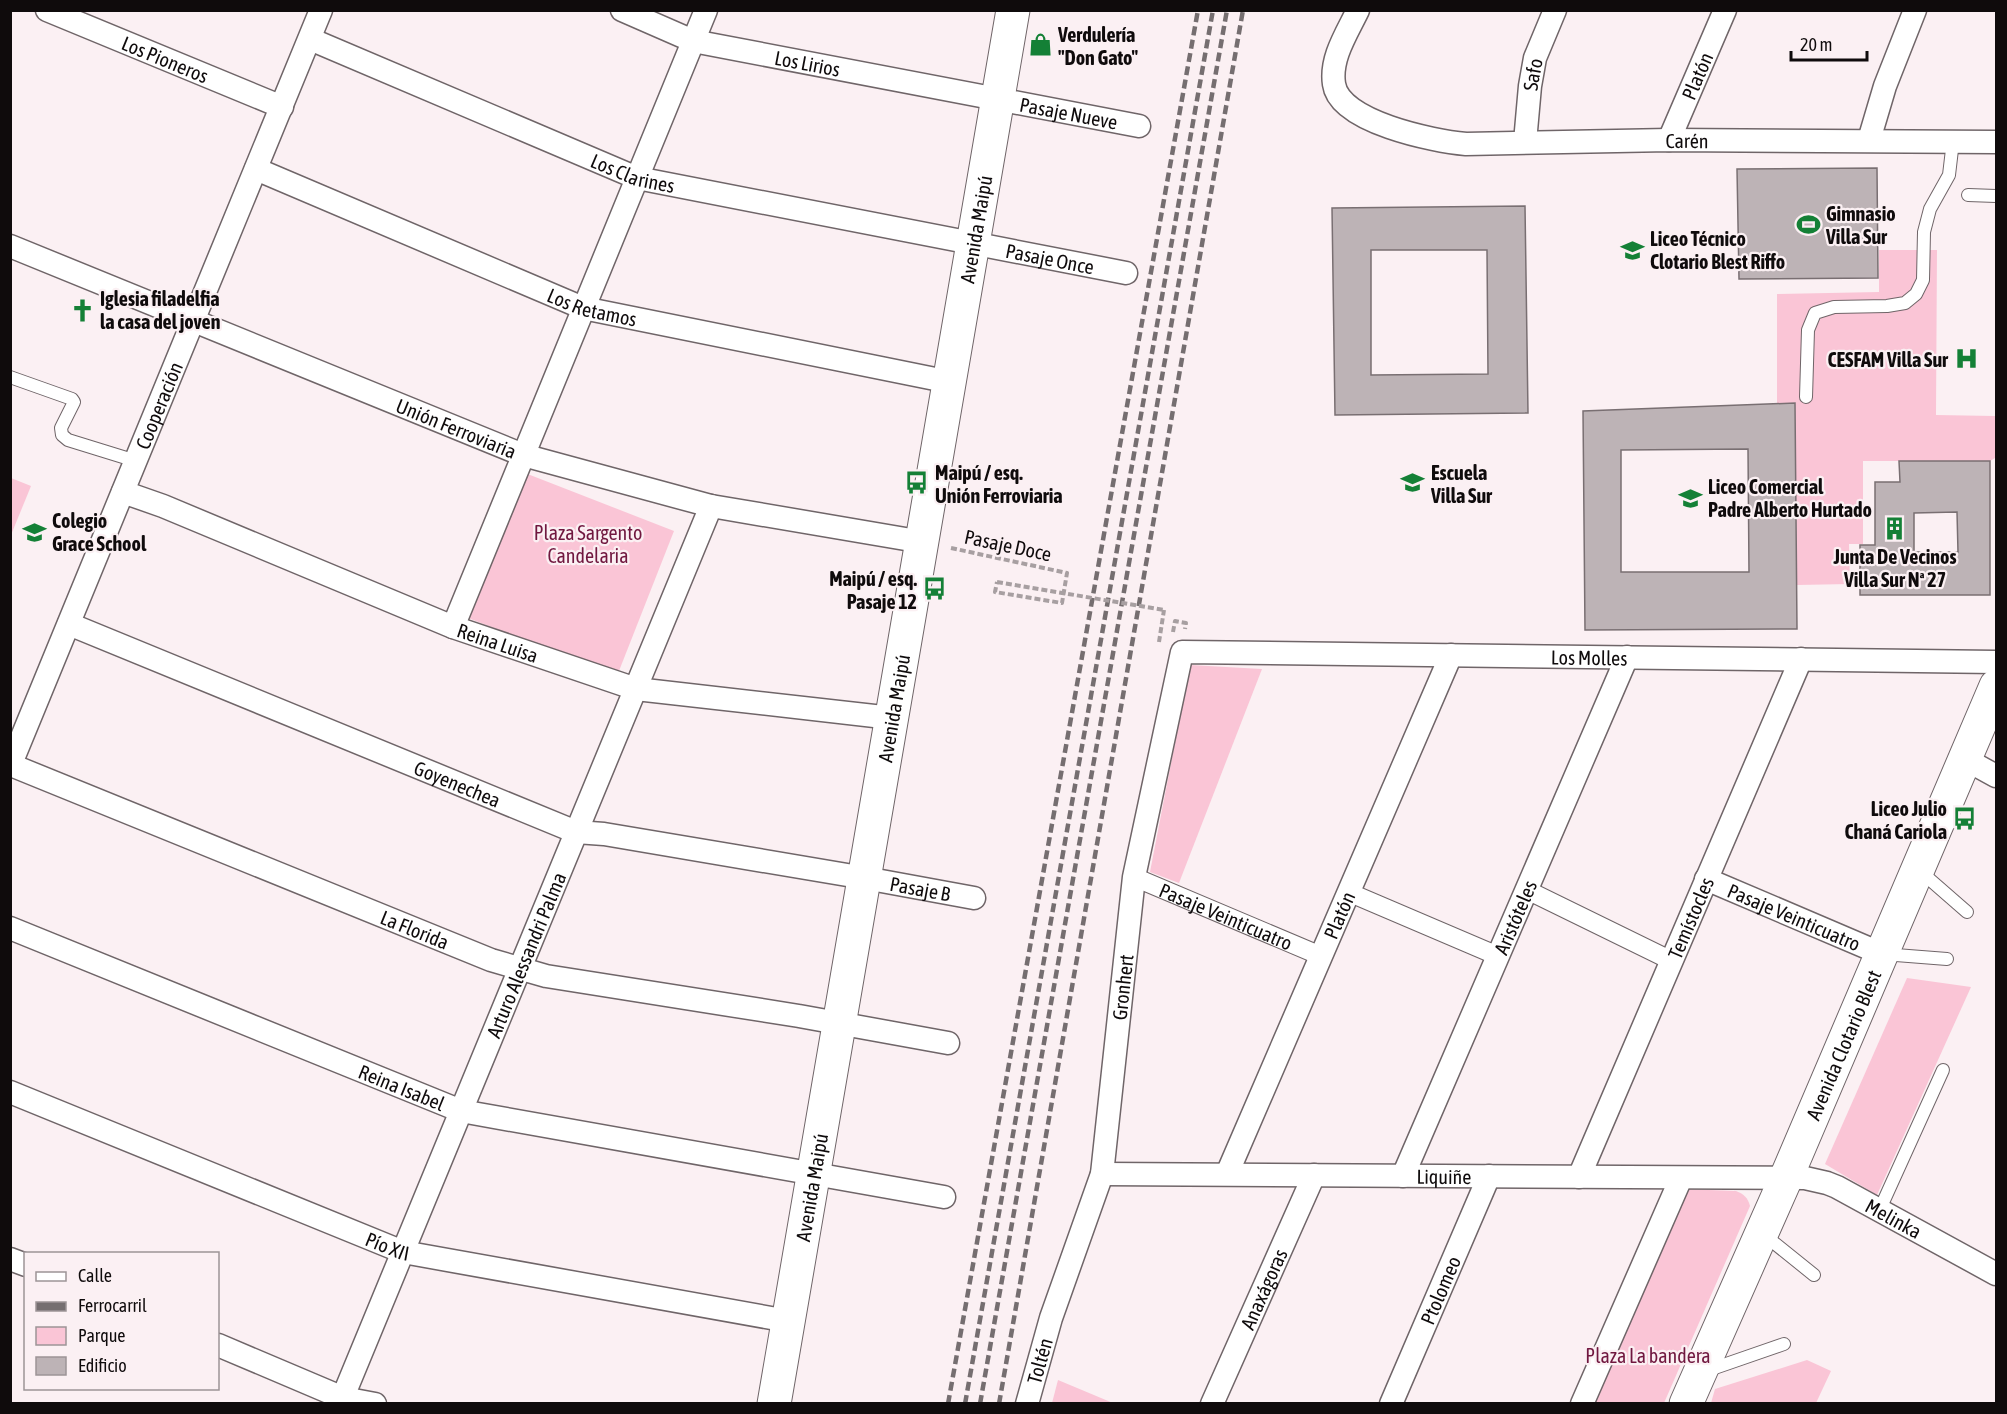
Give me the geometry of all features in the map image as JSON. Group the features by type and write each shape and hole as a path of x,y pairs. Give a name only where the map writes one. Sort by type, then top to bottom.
{"main road":[{"name":"Avenida Maipú","path":"774,1404 892,718 933,544 950,382 1014,10"},
{"name":"Avenida Clotario Blest","path":"1686,1404 1786,1178 1996,686"}],"street":[{"name":"Los Pioneros","path":"47,10 282,107"},
{"name":"Cooperación","path":"11,765 321,10"},
{"name":"Los Lirios","path":"622,10 693,41 999,98"},
{"path":"453,627 706,10"},
{"name":"Carén","path":"1358,10 1336,58 1334,86 1337,94 1352,110 1380,123 1449,142 1466,144 1669,140 1996,142"},
{"name":"Safo","path":"1526,142 1530,86 1535,58 1555,10"},
{"name":"Platón","path":"1669,140 1725,10"},
{"path":"1869,140 1885,86 1915,10"},
{"name":"Los Clarines","path":"310,39 637,178 974,242"},
{"name":"Pasaje Nueve","path":"999,98 1138,126"},
{"name":"Los Retamos","path":"256,170 583,308 950,382"},
{"name":"Pasaje Once","path":"974,242 1126,273"},
{"name":"Unión Ferroviaria","path":"10,246 523,455 711,506 933,544"},
{"name":"Reina Luisa","path":"123,492 163,506 453,627 636,689 892,718"},
{"name":"Arturo Alessandri Palma","path":"341,1401 711,506"},
{"name":"Goyenechea","path":"69,624 576,832 604,834 865,878"},
{"name":"Los Molles","path":"1182,652 1996,662"},
{"name":"Gronhert","path":"1051,1318 1102,1174 1134,877 1182,652"},
{"name":"Platón","path":"1227,1174 1450,655"},
{"name":"Aristóteles","path":"1403,1176 1627,657"},
{"name":"Temístocles","path":"1579,1177 1801,659"},
{"path":"1965,759 1996,776"},
{"name":"La Florida","path":"11,765 520,970 948,1043"},
{"name":"Pasaje Veinticuatro","path":"1134,877 1321,956"},
{"name":"Pasaje B","path":"865,878 974,898"},
{"name":"Pasaje Veinticuatro","path":"1706,879 1882,954"},
{"path":"1527,890 1672,961"},
{"path":"1348,892 1498,956"},
{"name":"Reina Isabel","path":"10,927 461,1111 944,1197"},
{"name":"Pío XII","path":"10,1092 403,1252 788,1322"},
{"name":"Liquiñe","path":"1102,1174 1786,1178"},
{"name":"Anaxágoras","path":"1212,1404 1314,1175"},
{"name":"Ptolomeo","path":"1391,1404 1489,1176"},
{"path":"1582,1404 1682,1178"},
{"name":"Melinka","path":"1786,1178 1805,1178 1827,1183 1880,1209 1996,1274"},
{"name":"Toltén","path":"1027,1404 1051,1318"},
{"path":"219,1345 341,1401 375,1404"}],"lane":[{"path":"1806,397 1808,330 1815,314 1834,308 1905,303 1916,294 1923,280 1924,232 1930,210 1950,175 1953,141"},
{"path":"1968,195 1996,196"},
{"path":"10,376 72,399 74,402 72,408 61,428 62,435 68,440 136,461"},
{"path":"1918,869 1967,912"},
{"path":"1882,954 1947,959"},
{"path":"1880,1209 1943,1070"},
{"path":"1762,1233 1814,1275"},
{"path":"1700,1373 1784,1344"}],"path":[{"name":"Pasaje Doce","path":"933,544 1067,573 1062,603 995,592 996,582 1164,610"}],"green space":[{"path":"1879,250 1937,250 1936,415 1995,416 1995,458 1990,461 1863,461 1863,544 1849,544 1850,584 1797,585 1795,404 1777,404 1777,294 1879,292"},
{"name":"Plaza Sargento Candelaria","path":"525,473 674,531 617,676 468,618"},
{"path":"11,478 31,486 11,535"},
{"path":"1190,665 1262,669 1179,883 1150,872"},
{"path":"1907,978 1971,987 1877,1195 1825,1164"},
{"name":"Plaza La bandera","path":"1682,1189 1736,1191 1745,1197 1750,1206 1664,1403 1589,1404"},
{"path":"1807,1360 1831,1371 1816,1403 1711,1403 1715,1389"},
{"path":"1058,1380 1113,1403 1052,1403"}],"building":[{"name":"Gimnasio Villa Sur","path":"1877,168 1878,278 1739,279 1737,169"},
{"path":"1525,206 1528,413 1335,415 1332,208","holes":["1371,250 1487,250 1488,374 1371,375"]},
{"name":"Liceo Comercial Padre Alberto Hurtado","path":"1795,403 1797,629 1585,630 1583,411","holes":["1748,449 1749,572 1621,572 1621,450"]},
{"name":"Junta De Vecinos Villa Sur Nª 27","path":"1899,461 1990,461 1990,595 1860,595 1860,545 1875,545 1875,482 1900,482","holes":["1957,512 1958,552 1914,552 1914,513"]}],"railway":[{"path":"948,1404 1198,10"},
{"path":"965,1404 1213,10"},
{"path":"980,1404 1227,10"},
{"path":"999,1404 1243,10"}],"place":[{"name":"Verdulería \"Don Gato\"","path":"1040,45"},
{"name":"Gimnasio Villa Sur","path":"1808,224"},
{"name":"Liceo Técnico Clotario Blest Riffo","path":"1632,250"},
{"name":"Iglesia filadelfia la casa del joven","path":"82,310"},
{"name":"CESFAM Villa Sur","path":"1966,359"},
{"name":"Maipú / esq. Unión Ferroviaria","path":"917,483"},
{"name":"Escuela Villa Sur","path":"1413,483"},
{"name":"Liceo Comercial Padre Alberto Hurtado","path":"1690,498"},
{"name":"Junta De Vecinos Villa Sur Nª 27","path":"1895,529"},
{"name":"Colegio Grace School","path":"34,532"},
{"name":"Maipú / esq. Pasaje 12","path":"935,589"},
{"name":"Liceo Julio Chaná Cariola","path":"1965,819"}]}
